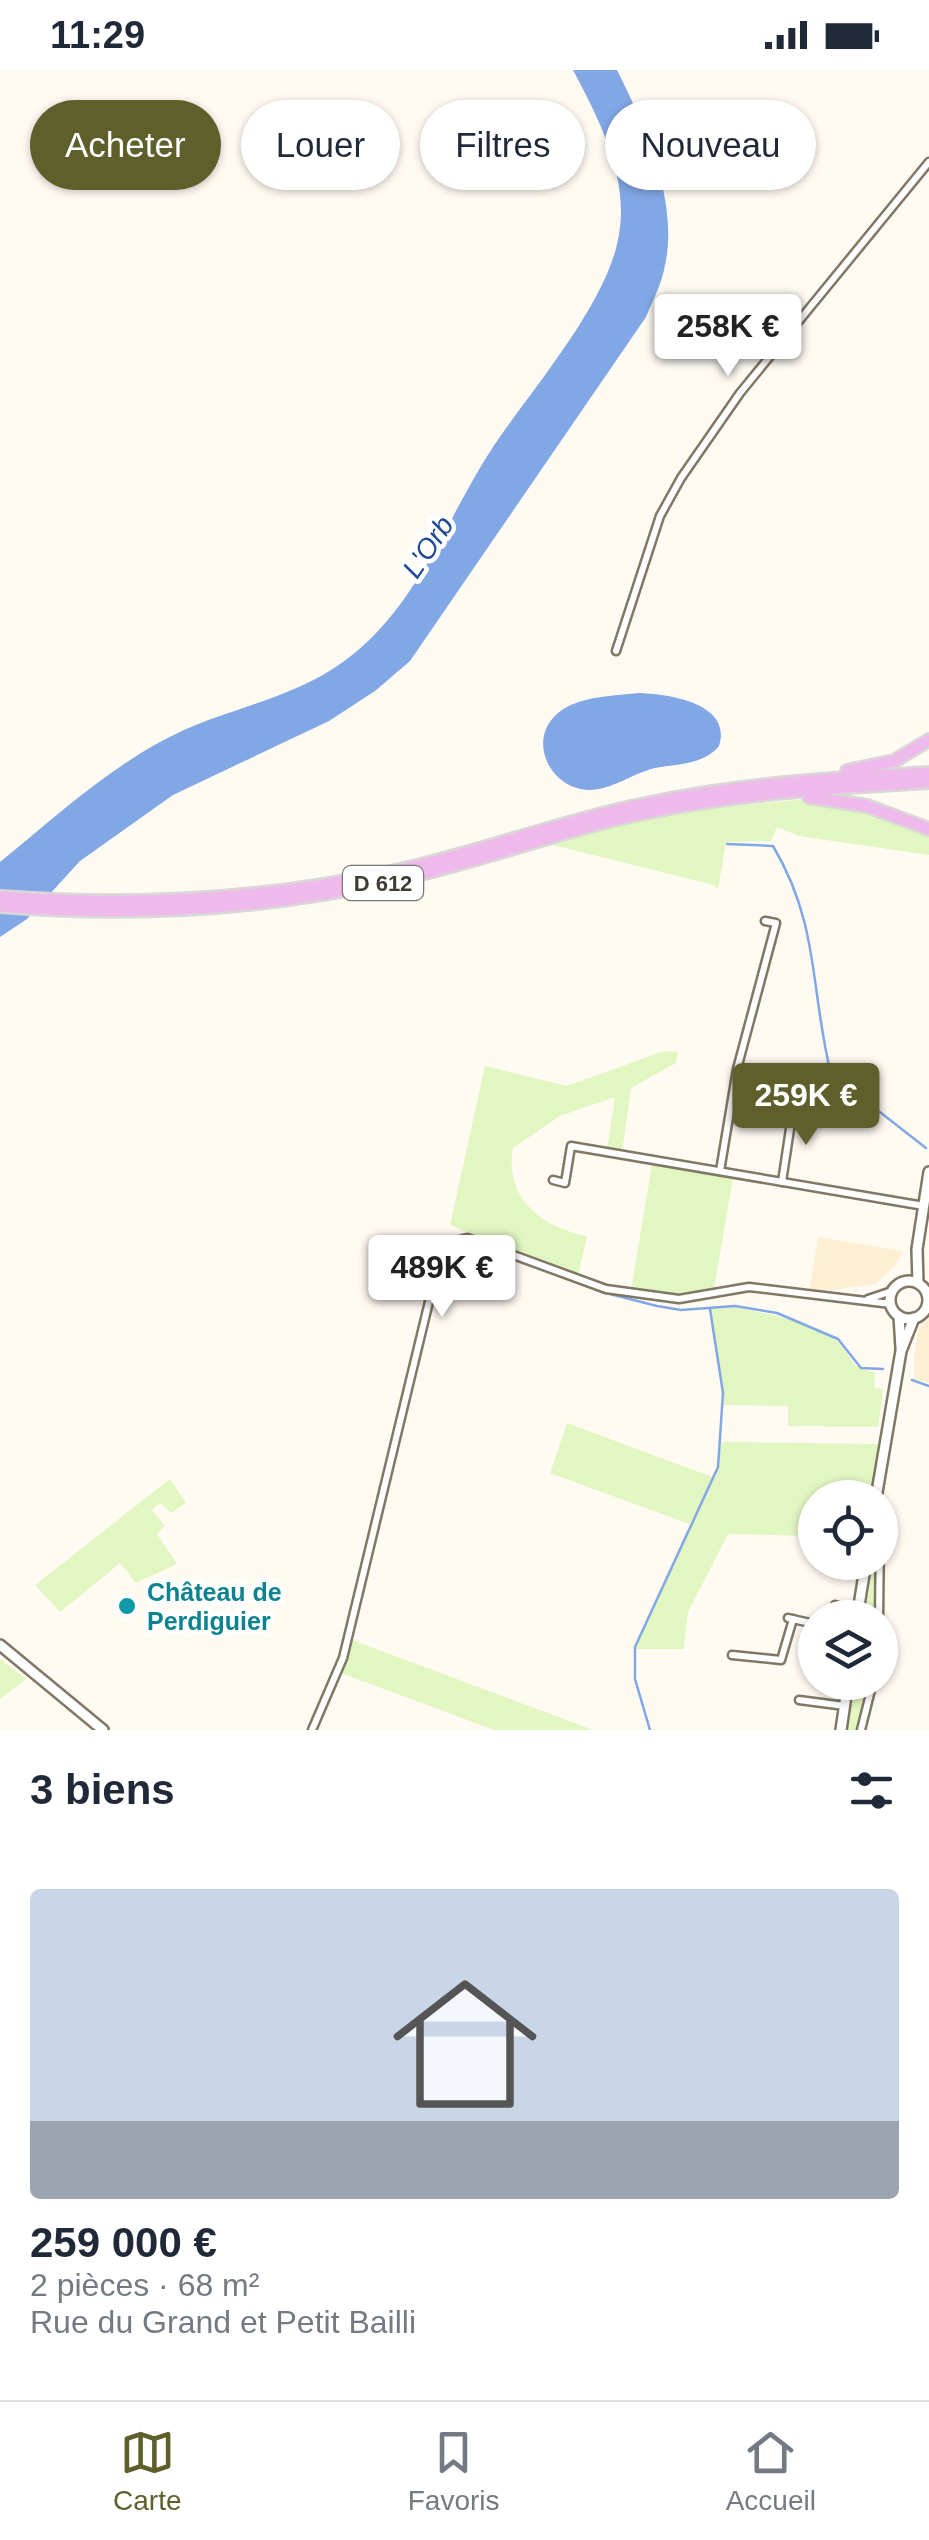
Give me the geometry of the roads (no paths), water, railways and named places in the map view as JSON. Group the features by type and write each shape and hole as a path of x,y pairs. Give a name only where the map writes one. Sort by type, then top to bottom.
{"highway":[{"path":"929,740 884,764 759,780 743,792 756,801 831,797 929,829"},
{"name":"D 612","path":"0,906 213,908 335,892 439,870 613,820 743,792 929,772"},
{"name":"D 612","path":"743,792 929,782"},
{"name":"D 612","path":"0,898 77,906"}],"main road":[{"path":"879,1480 901,1350 914,1318 926,1310 928,1296 918,1283 917,1249 929,1172"},
{"path":"901,1350 899,1316 891,1304 892,1291 904,1282 917,1249"},
{"path":"904,1282 918,1283"},
{"path":"899,1316 914,1318"},
{"path":"0,1645 104,1730"},
{"path":"841,1730 846,1700"}],"street":[{"path":"616,651 660,516 681,478 740,393 929,162"},
{"path":"720,1171 738,1070 776,923 765,921"},
{"path":"782,1182 794,1109"},
{"path":"554,1180 565,1183 571,1146 924,1206"},
{"path":"312,1730 343,1658 440,1252 449,1243 468,1238 606,1289 679,1299 749,1287 891,1304"},
{"path":"867,1300 892,1291"},
{"path":"732,1655 781,1660 790,1619 798,1621"},
{"path":"799,1700 845,1706"},
{"path":"861,1730 868,1700"}],"water":[{"path":"573,70 617,70 631,100 605,100 605,136"},
{"path":"663,190 668,241 665,265 646,317 410,661 375,691 329,721 173,795 80,861 27,919 0,937 0,862 91,788 140,754 191,727 307,683 343,662 391,616 428,562 493,447 585,316 612,260 619,234 620,191"},
{"path":"639,693 681,699 707,711 721,731 719,746 698,760 655,768 598,789 575,788 563,781 543,749 549,724 558,713 586,700"}],"waterway":[{"path":"727,844 773,846 788,875 812,958 831,1074 926,1148"},
{"path":"452,1247 473,1243"},
{"path":"485,1248 606,1293 657,1306 681,1310 735,1306 777,1313 838,1339 861,1368 883,1369"},
{"path":"650,1730 635,1679 635,1647 718,1467 723,1393 710,1309"},
{"path":"912,1380 929,1386"}],"place":[{"name":"Château de Perdiguier","path":"127,1606"}],"water label":[{"name":"L'Orb","path":"428,547"}]}
